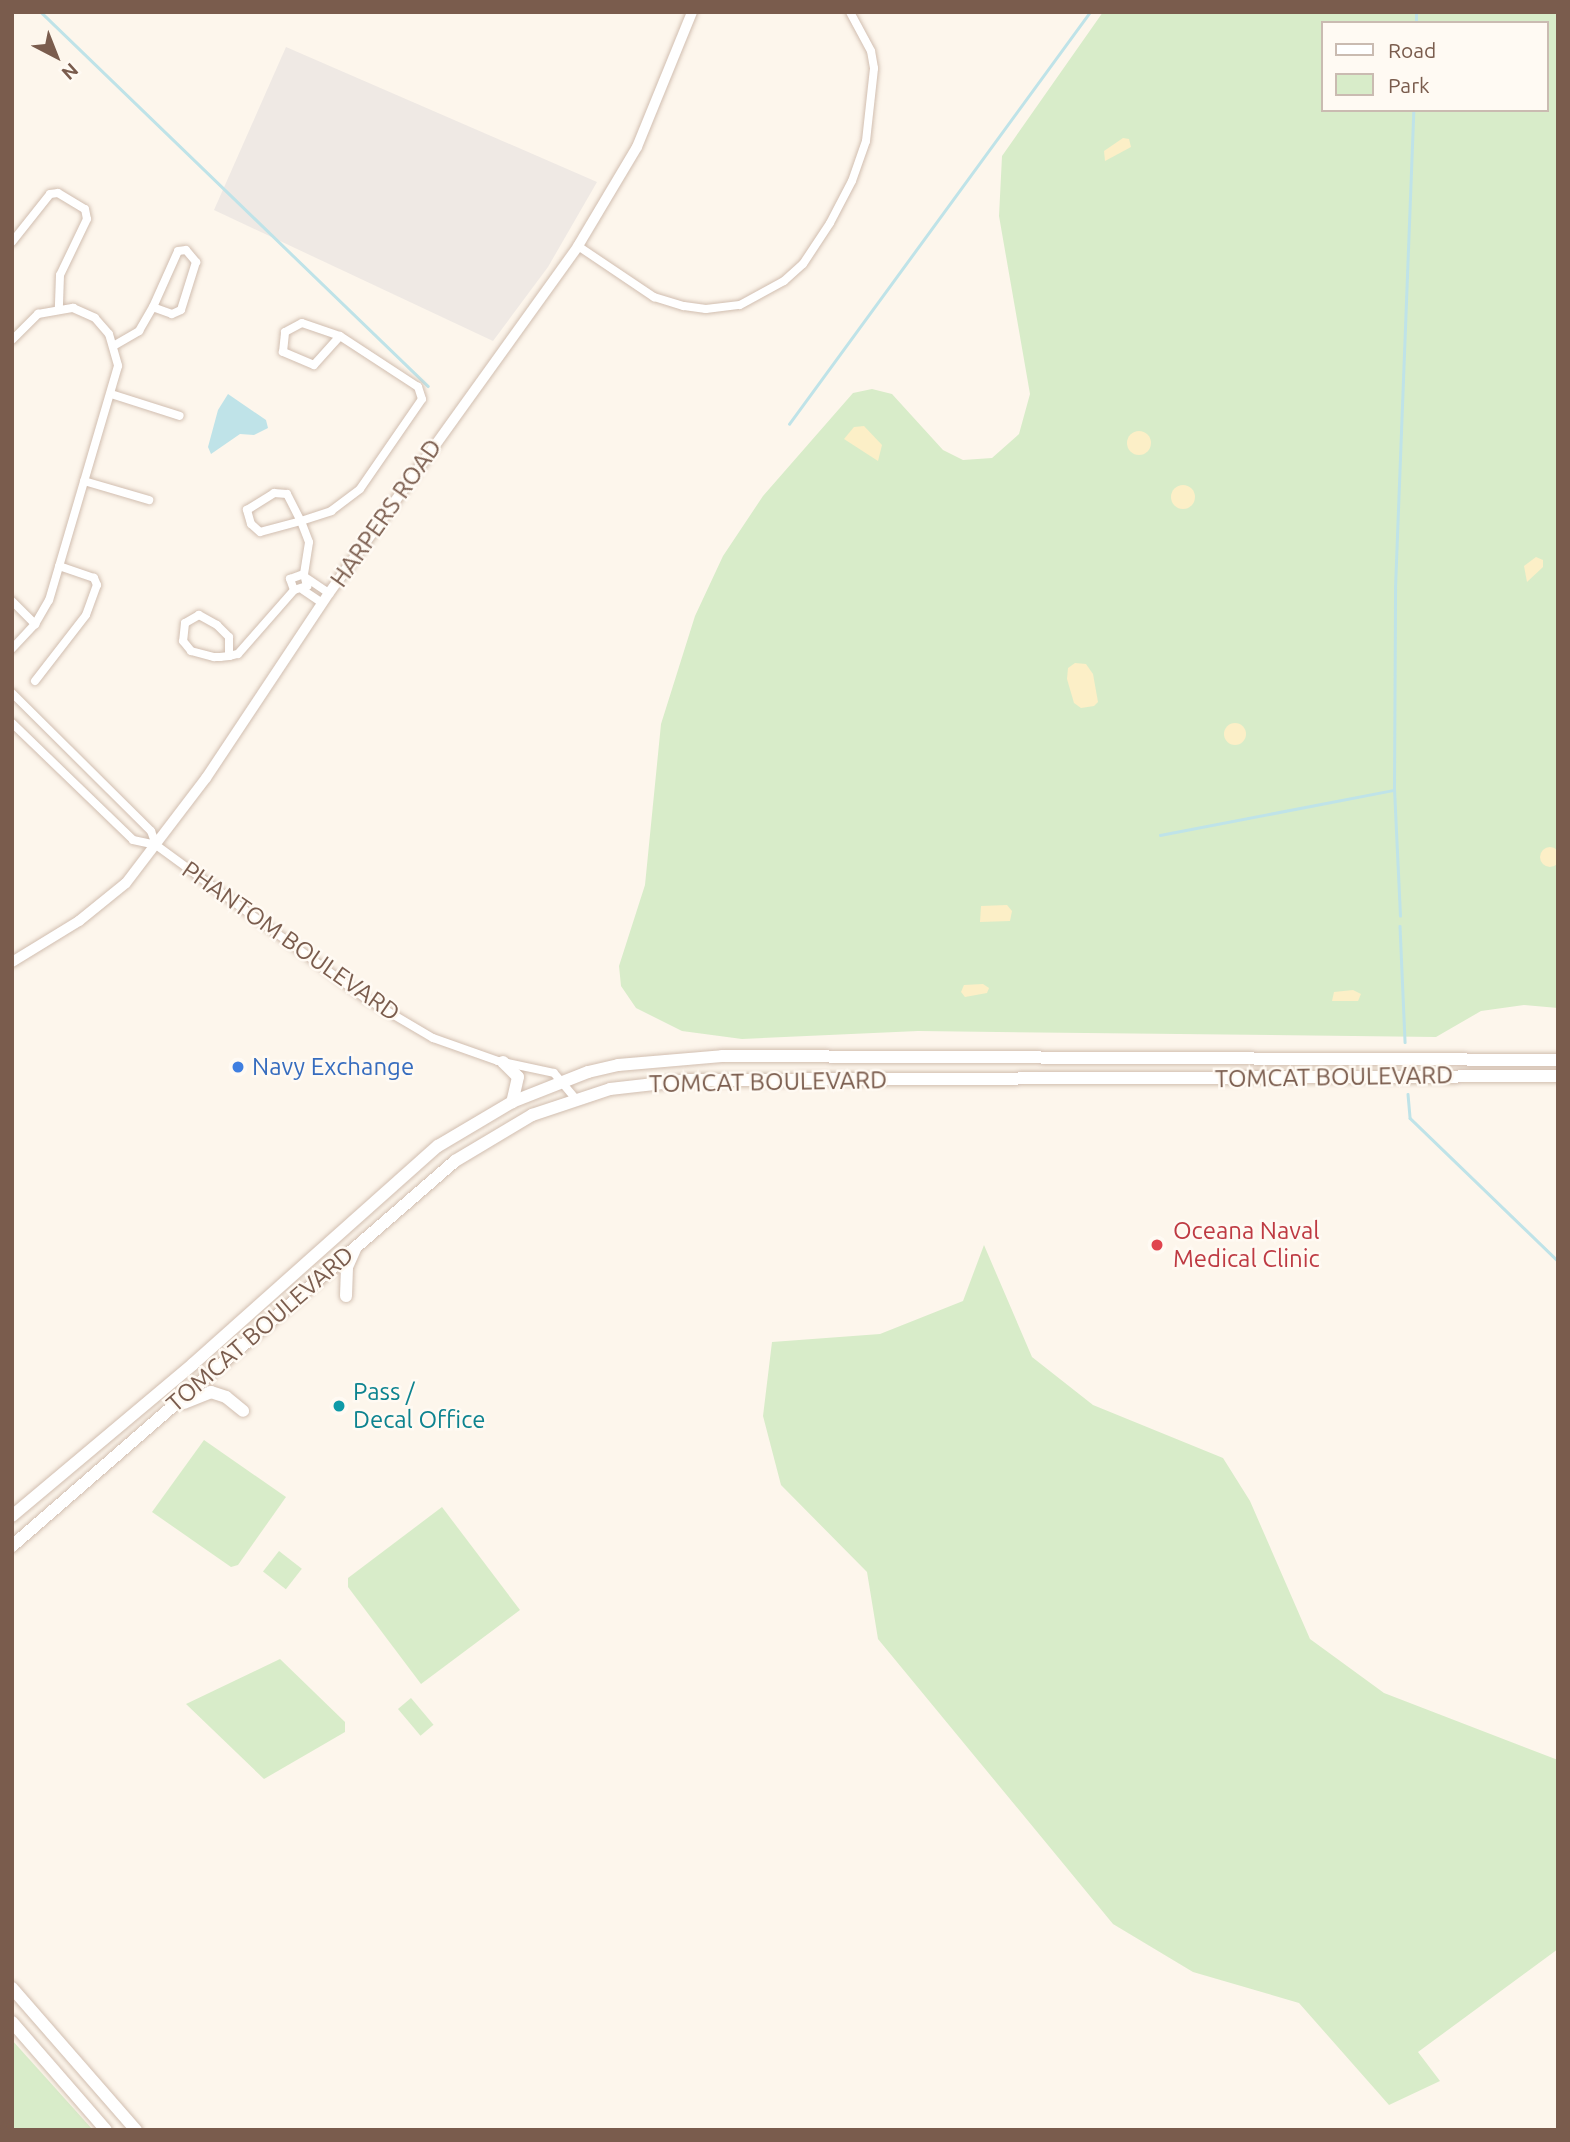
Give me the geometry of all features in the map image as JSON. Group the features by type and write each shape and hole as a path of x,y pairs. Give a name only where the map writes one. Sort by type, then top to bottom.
{"main road":[{"name":"TOMCAT BOULEVARD","path":"12,1516 193,1364 438,1146 512,1101 564,1080 618,1065 722,1056 1558,1060"},
{"path":"503,1062 518,1077 512,1101"},
{"name":"TOMCAT BOULEVARD","path":"12,1546 357,1244 464,1155 532,1115 610,1089 689,1080 1558,1076"},
{"path":"346,1296 347,1267 357,1244"},
{"path":"149,1426 197,1395 211,1392 226,1396 243,1411"},
{"path":"12,1988 136,2130"},
{"path":"12,2022 106,2130"}],"street":[{"name":"HARPERS ROAD","path":"12,962 105,902 156,845 325,598 578,246 637,147 692,12"},
{"path":"578,246 654,297 684,306 706,309 740,304 784,281 803,264 830,223 852,181 866,141 874,68 871,51 850,12"},
{"path":"12,242 50,194 58,193 85,209 87,219 60,275 59,308"},
{"path":"115,345 139,331 178,251 192,254 195,262 181,310 172,314 153,307"},
{"path":"12,340 38,314 59,308 94,318 115,345 118,366 59,566 35,624 12,649"},
{"path":"229,656 224,631 204,617 189,618 182,634 186,647 214,657 229,656 246,648 298,590 306,577 309,552 301,521 294,504 280,493 247,510 251,524 260,532 301,521 331,511 360,489 422,399 418,387 340,336 295,324 285,332 283,352 314,365 340,336"},
{"path":"111,394 180,416"},
{"path":"84,481 149,500"},
{"path":"35,681 86,615 97,585 93,578 59,566"},
{"path":"306,577 325,598"},
{"path":"306,577 290,579 298,590 325,598"},
{"path":"12,601 35,624"},
{"name":"PHANTOM BOULEVARD","path":"12,693 151,831 156,845"},
{"name":"PHANTOM BOULEVARD","path":"12,723 133,839 156,845 365,998 433,1038 503,1062 554,1073 564,1080"},
{"path":"564,1080 577,1100"}],"shaded area":[{"path":"286,47 597,182 548,267 493,341 214,210"}],"green space":[{"path":"1103,12 1558,12 1558,1008 1524,1005 1481,1011 1436,1037 918,1031 742,1039 682,1031 636,1008 621,986 619,966 645,885 661,724 695,616 723,556 763,496 853,393 872,389 892,394 943,450 963,460 992,458 1019,434 1030,394 999,216 1002,156"},
{"path":"984,1245 1032,1357 1093,1405 1223,1458 1250,1501 1310,1639 1384,1693 1558,1760 1558,1949 1418,2052 1440,2081 1389,2105 1299,2003 1193,1972 1113,1924 878,1639 867,1572 781,1485 763,1416 772,1342 880,1334 963,1301"},
{"path":"204,1440 286,1497 238,1565 231,1567 152,1512"},
{"path":"442,1507 520,1610 421,1684 348,1587 348,1578"},
{"path":"279,1551 302,1569 286,1589 263,1571"},
{"path":"280,1659 345,1722 345,1732 264,1779 186,1704"},
{"path":"411,1698 433,1725 420,1736 398,1709"},
{"path":"12,2040 93,2130 12,2130"}],"sand":[{"path":"1123,138 1129,139 1131,147 1105,161 1104,151"},
{"path":"864,426 882,445 878,461 844,439 854,427"},
{"path":"1139,431 1150,438 1151,443 1144,454 1139,455 1128,448 1127,443 1134,432"},
{"path":"1178,485 1188,485 1195,492 1195,502 1188,509 1178,509 1171,502 1171,492"},
{"path":"1536,557 1543,560 1543,567 1527,582 1524,566"},
{"path":"1075,663 1086,664 1093,674 1098,702 1094,706 1081,708 1074,703 1067,679 1068,668"},
{"path":"1235,723 1243,726 1246,734 1243,742 1235,745 1227,742 1224,734 1227,726"},
{"path":"1550,847 1557,850 1560,857 1557,864 1550,867 1543,864 1540,857 1543,850"},
{"path":"1007,905 1012,911 1010,921 980,922 981,906"},
{"path":"983,984 989,988 987,993 965,997 961,992 964,985"},
{"path":"1353,990 1361,994 1358,1001 1332,1001 1334,992"}],"water":[{"path":"228,394 266,420 268,428 254,435 240,434 211,454 208,447 218,410"}],"waterway":[{"path":"41,12 428,386"},
{"path":"789,424 1090,12"},
{"path":"1416,12 1416,21"},
{"path":"1400,916 1394,790 1395,588 1413,112"},
{"path":"1160,835 1394,790"},
{"path":"1400,926 1405,1042"},
{"path":"1408,1094 1410,1118 1558,1261"}],"place":[{"name":"Navy Exchange","path":"238,1067"},
{"name":"Oceana Naval Medical Clinic","path":"1157,1245"},
{"name":"Pass / Decal Office","path":"339,1406"}]}
